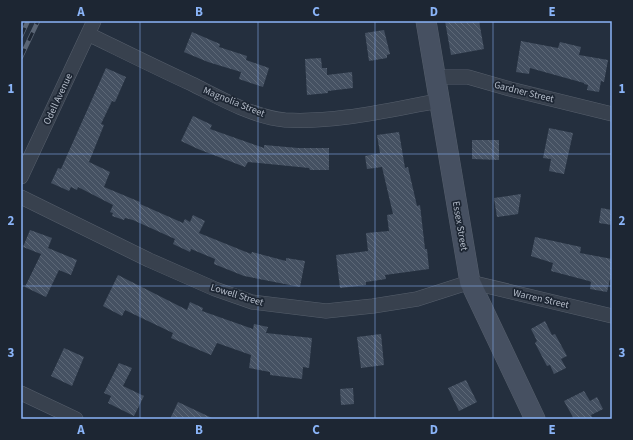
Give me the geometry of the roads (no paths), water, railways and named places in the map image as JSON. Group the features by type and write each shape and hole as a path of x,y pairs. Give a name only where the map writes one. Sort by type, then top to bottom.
{"main road":[{"name":"Essex Street","path":"426,21 438,101 470,282 534,419"}],"street":[{"name":"Odell Avenue","path":"21,177 94,21"},
{"name":"Magnolia Street","path":"88,34 220,98 260,114 284,120 317,120 361,115 438,101"},
{"name":"Gardner Street","path":"435,77 468,77 510,90 612,114"},
{"name":"Lowell Street","path":"21,197 215,290 252,302 326,312 417,299 470,282"},
{"name":"Warren Street","path":"470,282 612,316"},
{"path":"21,393 76,419"}],"railway":[{"path":"21,36 28,21"},
{"path":"21,57 38,21"}]}
